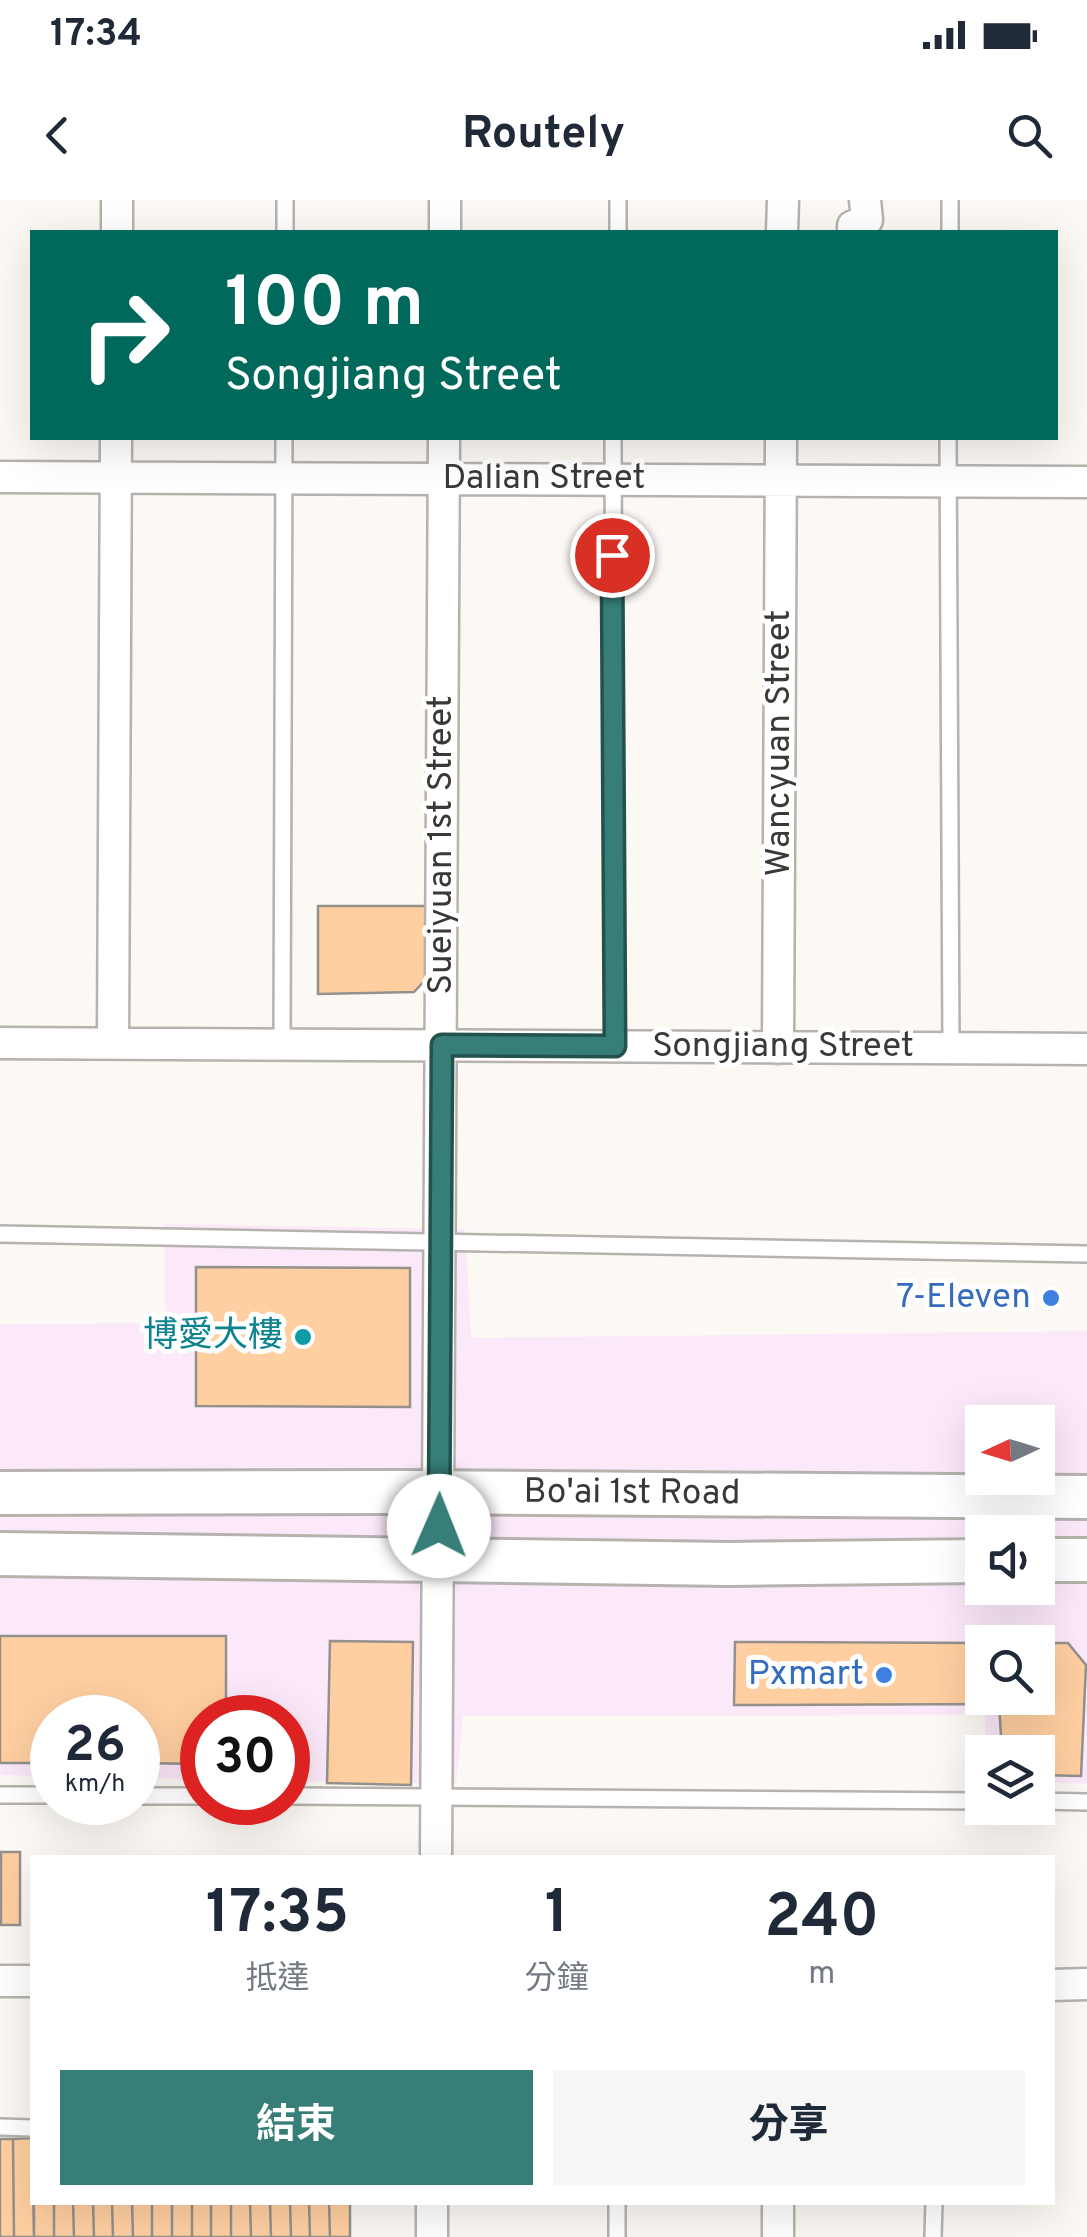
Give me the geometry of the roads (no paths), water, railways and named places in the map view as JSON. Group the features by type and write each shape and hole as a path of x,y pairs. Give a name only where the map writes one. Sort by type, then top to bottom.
{"main road":[{"name":"Bo'ai 1st Road","path":"0,1493 1087,1497"},
{"name":"Bo'ai 1st Road","path":"0,1554 730,1564 965,1561"},
{"path":"1055,1560 1087,1560"}],"street":[{"path":"117,200 117,230"},
{"path":"444,230 445,200"},
{"path":"782,200 782,230"},
{"path":"854,230 853,226 867,220 865,200"},
{"path":"112,1044 116,440"},
{"name":"Sueiyuan 1st Street","path":"436,1855 444,440"},
{"name":"Wancyuan Street","path":"778,1048 782,440"},
{"name":"Dalian Street","path":"0,476 1087,482"},
{"name":"Songjiang Street","path":"0,1043 1087,1049"},
{"path":"0,1981 30,1981"},
{"path":"1055,1986 1087,1984"},
{"path":"432,2205 432,2237"},
{"path":"778,2205 778,2237"}],"lane":[{"path":"285,230 286,200"},
{"path":"618,200 618,230"},
{"path":"950,200 950,230"},
{"path":"282,1044 284,440"},
{"path":"613,440 615,1046"},
{"path":"948,440 951,1048"},
{"path":"0,1234 1087,1254"},
{"path":"0,1795 30,1795"},
{"path":"310,1796 965,1801"},
{"path":"1055,1802 1087,1802"},
{"path":"0,2128 30,2128"},
{"path":"616,2205 617,2237"},
{"path":"933,2237 934,2205"}],"place":[{"name":"7-Eleven","path":"1051,1298"},
{"name":"博愛大樓","path":"303,1337"},
{"name":"Pxmart","path":"884,1675"}]}
